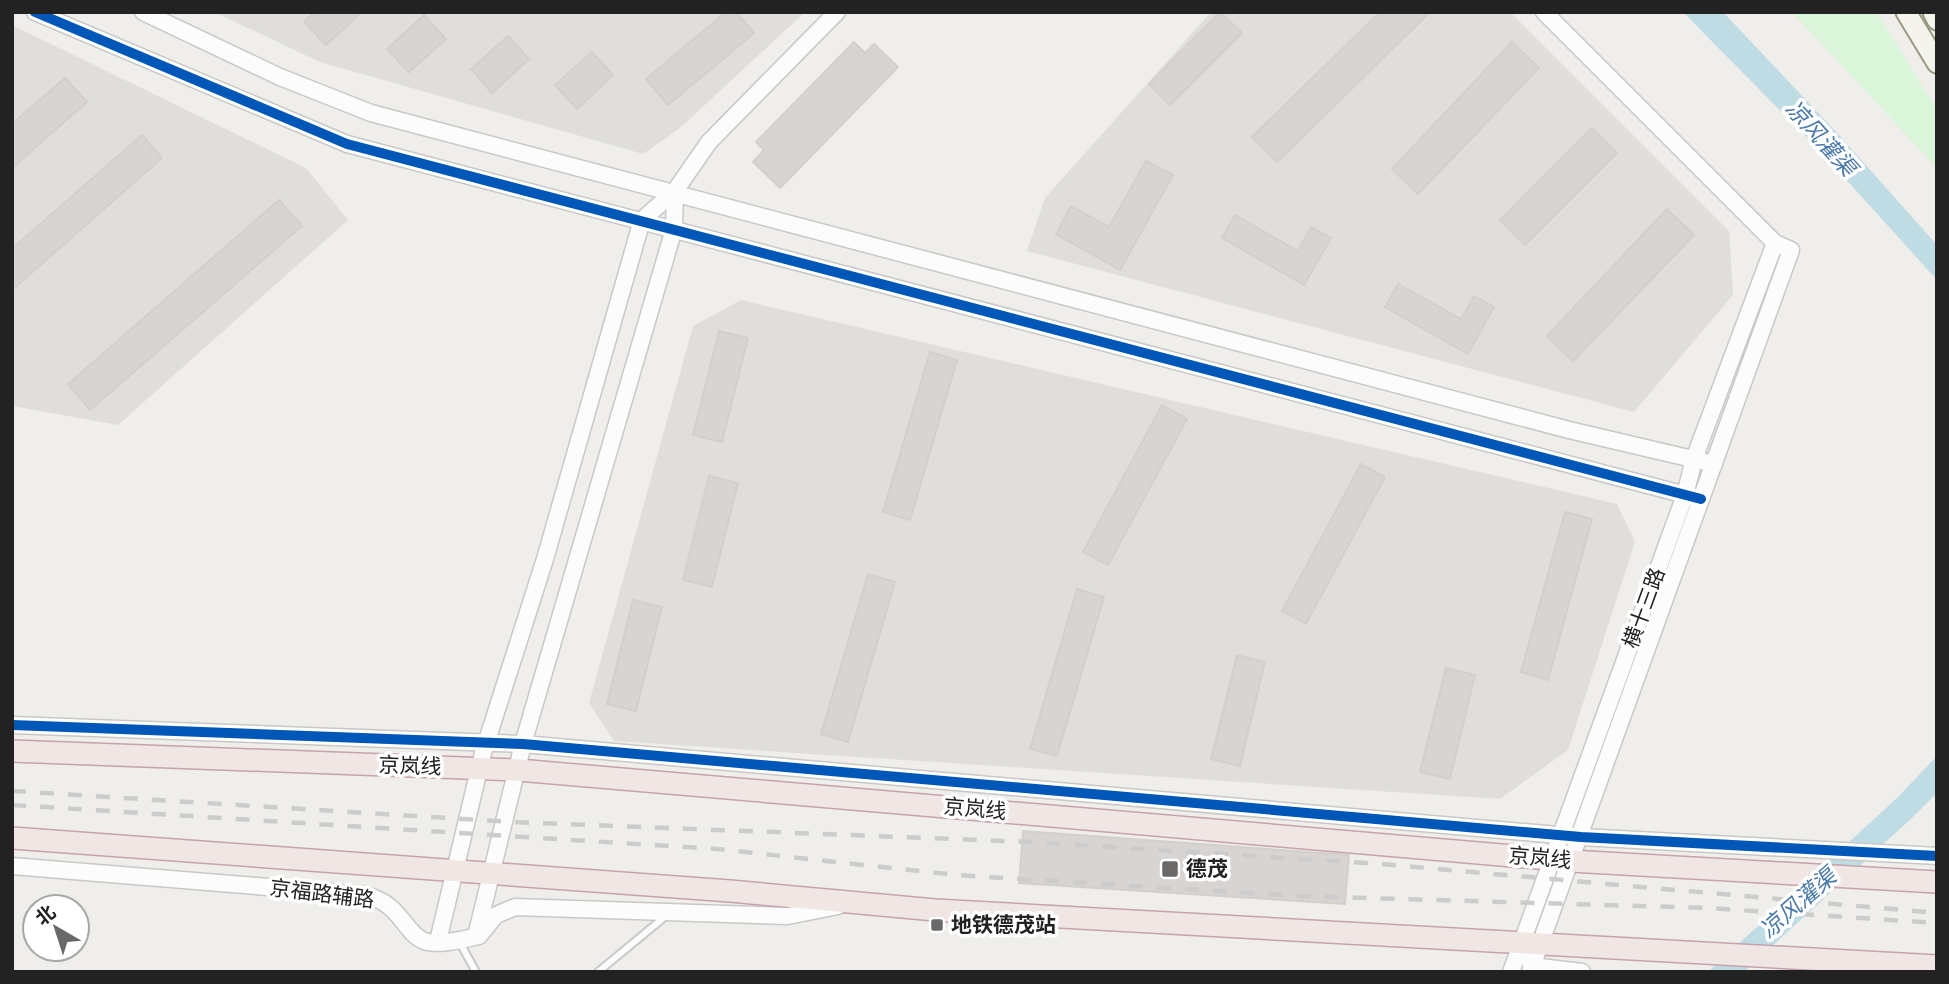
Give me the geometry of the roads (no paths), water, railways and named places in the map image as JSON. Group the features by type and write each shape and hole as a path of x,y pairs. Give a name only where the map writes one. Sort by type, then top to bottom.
{"highway":[{"name":"京岚线","path":"12,751 518,770 1561,860 1937,882"},
{"path":"12,838 493,873 935,910 1533,941 1937,966"},
{"path":"1918,972 1937,966"}],"main road":[{"path":"1906,12 1937,63"},
{"path":"1933,12 1937,20"}],"street":[{"path":"35,12 347,144 1702,499"},
{"path":"143,12 280,77 370,113 675,191 1570,430 1714,464"},
{"path":"837,12 709,142 675,191 642,220 545,559 479,769 438,941 475,937 490,919 511,908 788,916 855,903"},
{"path":"1544,12 1775,243"},
{"path":"475,937 523,744 674,229 675,191"},
{"name":"横十三路","path":"1511,972 1533,941 1561,860 1561,835 1685,495 1694,458 1775,243 1791,250 1581,837 1561,860"},
{"path":"12,726 523,744 1581,837 1937,856"},
{"name":"京福路辅路","path":"12,866 365,895 392,908 421,939 438,941"},
{"path":"1533,941 1531,969 1582,972"}],"lane":[{"path":"598,972 668,914"},
{"path":"458,939 476,972"}],"water":[{"name":"凉风灌渠","path":"1683,12 1723,12 1838,134 1937,245 1937,280 1823,154"},
{"name":"凉风灌渠","path":"1937,756 1937,793 1914,816 1744,972 1708,972 1898,797"}],"railway":[{"path":"12,791 512,822 1031,842 1381,864 1937,913"},
{"path":"12,805 717,849 956,875 1298,896 1708,908 1937,923"}],"place":[{"name":"德茂","path":"1170,869"},
{"name":"地铁德茂站","path":"937,925"}]}
